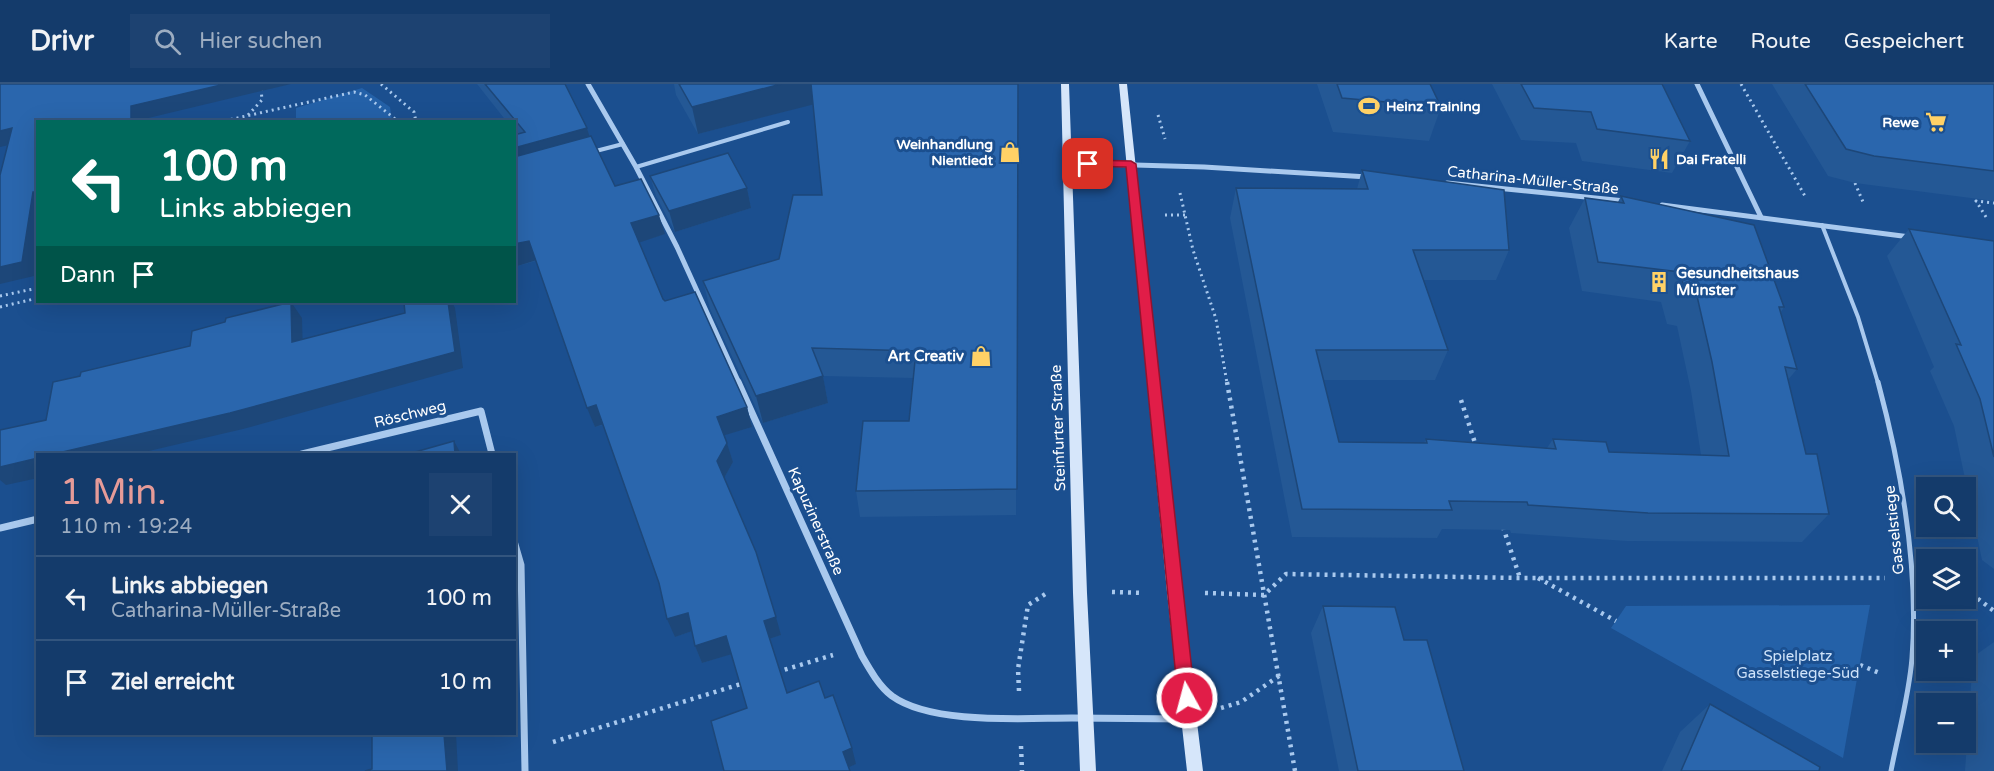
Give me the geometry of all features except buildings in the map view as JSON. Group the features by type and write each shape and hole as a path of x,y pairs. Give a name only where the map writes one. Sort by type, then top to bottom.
{"main road":[{"name":"Steinfurter Straße","path":"1065,84 1088,771"},
{"path":"1124,84 1174,592 1195,771"}],"street":[{"name":"Kapuzinerstraße","path":"588,84 636,166 677,247 859,647 882,687 894,698 909,705 941,713 1021,717 1189,719"},
{"path":"1697,84 1761,217"},
{"path":"1066,163 1131,164 1378,178"},
{"name":"Catharina-Müller-Straße","path":"1434,182 1634,202"},
{"path":"1657,205 1914,238"},
{"name":"Röschweg","path":"306,453 481,411 492,453"},
{"path":"0,528 36,519"},
{"path":"516,548 521,565 520,608 527,751 525,771"}],"lane":[{"path":"636,166 788,122"},
{"path":"588,153 623,144"},
{"name":"Gasselstiege","path":"1822,225 1842,274 1888,419 1903,487 1912,574 1912,658 1891,771"}],"path":[{"path":"381,84 414,112 416,120"},
{"path":"1741,84 1822,225"},
{"path":"248,115 262,100 261,88"},
{"path":"227,120 354,92 365,95 396,120"},
{"path":"1156,104 1193,250 1216,319 1295,771"},
{"path":"1855,183 1863,202"},
{"path":"1986,217 1975,199 1994,203"},
{"path":"0,296 36,288"},
{"path":"0,307 36,298"},
{"path":"1461,400 1480,456"},
{"path":"1502,522 1520,578"},
{"path":"1264,595 1286,574 1520,578 1878,579 1912,574"},
{"path":"1538,578 1616,621"},
{"path":"1115,592 1147,593"},
{"path":"1022,771 1018,669 1028,605 1046,593"},
{"path":"1976,597 1994,611"},
{"path":"769,675 859,647"},
{"path":"1189,719 1241,702 1279,676"},
{"path":"527,751 747,682"}],"green space":[{"path":"362,88 390,107 392,120 296,120 296,108"},
{"name":"Spielplatz Gasselstiege-Süd","path":"1870,605 1843,758 1611,628 1626,606"}],"place":[{"name":"Heinz Training","path":"1369,106"},
{"name":"Rewe","path":"1936,122"},
{"name":"Weinhandlung Nientiedt","path":"1010,152"},
{"name":"Dai Fratelli","path":"1659,159"},
{"name":"Gesundheitshaus Münster","path":"1659,282"},
{"name":"Art Creativ","path":"981,356"}],"route":[{"path":"1088,164 1131,164 1174,592 1187,698"}]}
